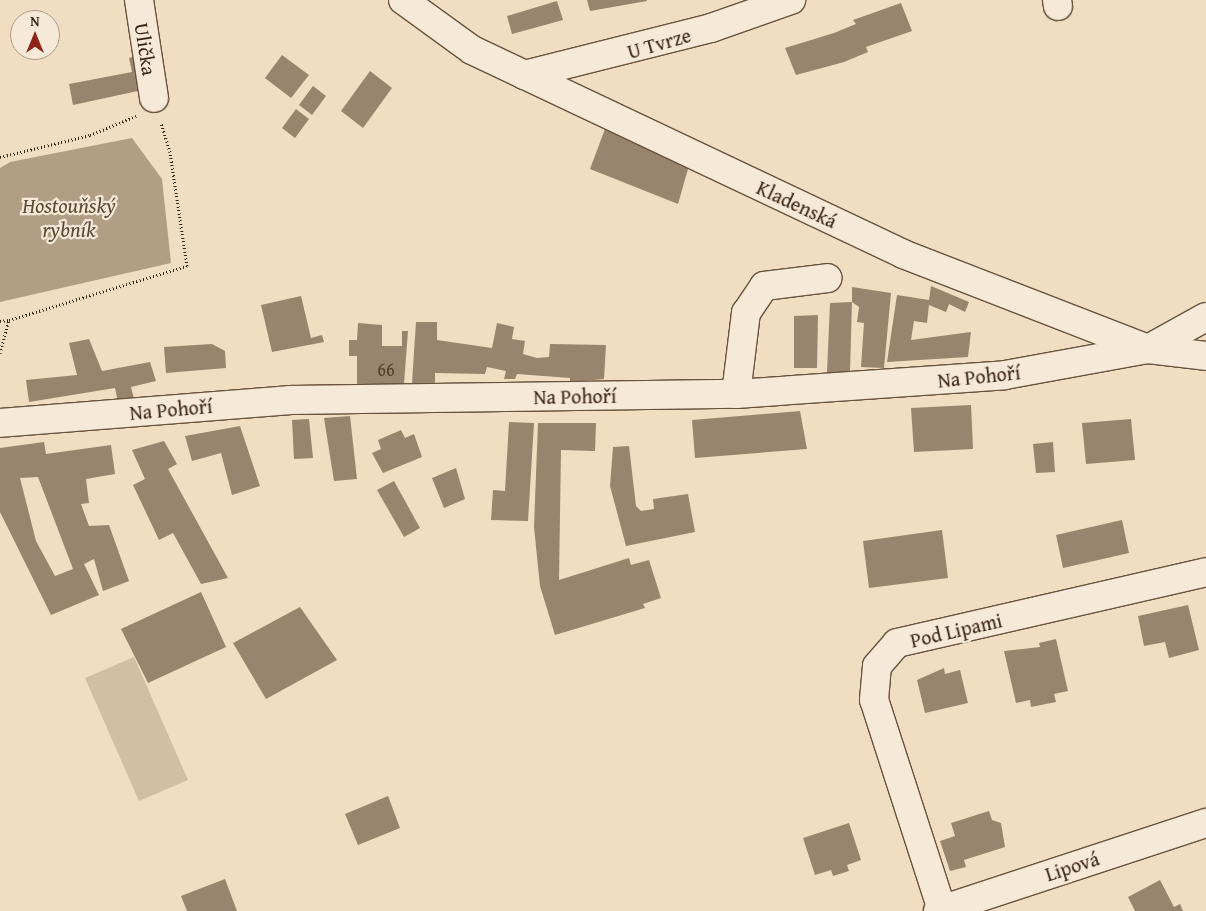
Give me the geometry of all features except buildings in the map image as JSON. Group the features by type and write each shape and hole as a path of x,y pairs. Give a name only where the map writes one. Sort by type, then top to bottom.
{"street":[{"name":"Ulička","path":"139,0 155,103"},
{"name":"Kladenská","path":"402,0 472,50 903,254 1148,349"},
{"name":"U Tvrze","path":"524,75 675,38 791,0"},
{"path":"736,394 746,313 764,286 828,278"},
{"path":"1148,349 1206,317"},
{"path":"1148,349 1206,356"},
{"path":"1148,349 1206,375"},
{"name":"Na Pohoří","path":"0,423 290,400 736,394 1005,375 1148,349"},
{"name":"Pod Lipami","path":"940,910 874,700 877,666 896,643 1206,572"},
{"name":"Lipová","path":"940,910 1206,823"}],"path":[{"path":"0,158 90,135 155,103 170,152 187,266 9,320 0,321"},
{"path":"0,353 9,320"}],"shaded area":[{"path":"134,657 188,780 139,801 85,678"}],"water":[{"name":"Hostouňský rybník","path":"132,138 162,179 171,263 0,302 0,168 10,162"}]}
